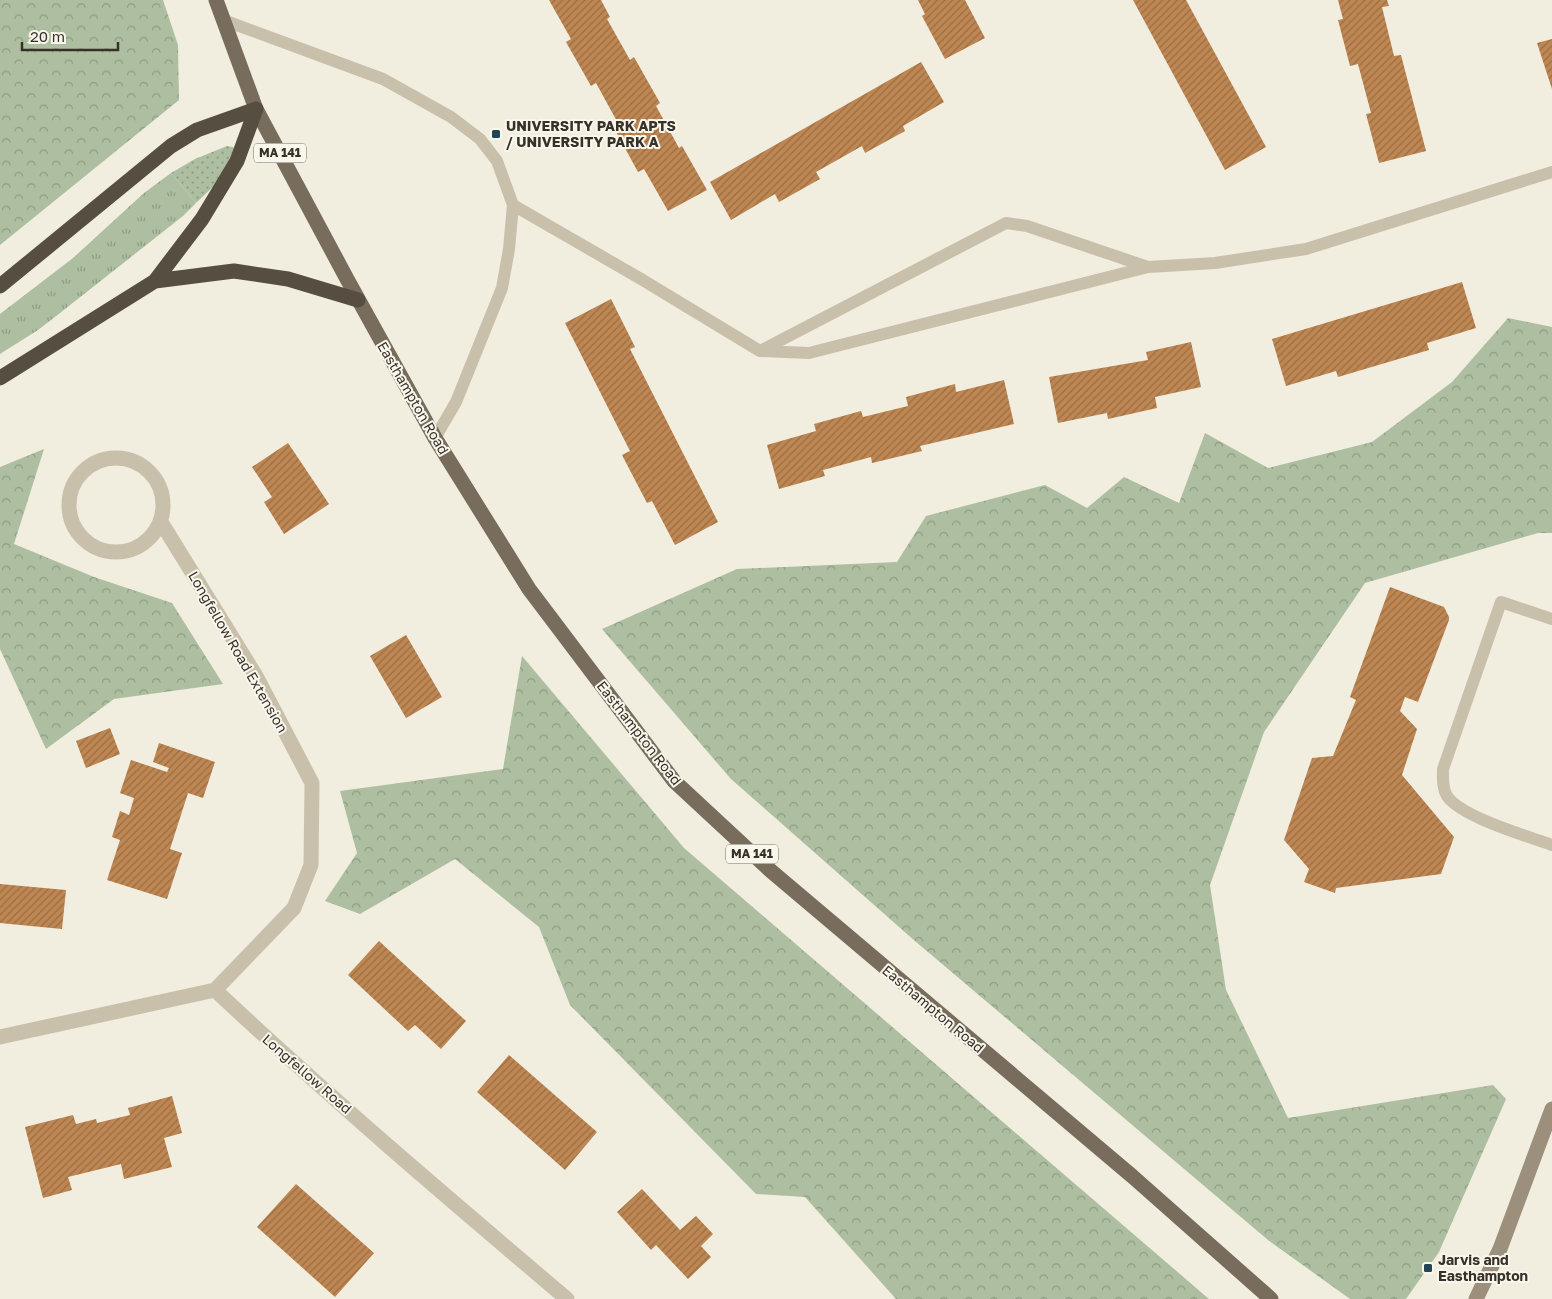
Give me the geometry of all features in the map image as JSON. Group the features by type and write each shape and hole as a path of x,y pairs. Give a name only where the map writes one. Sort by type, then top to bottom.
{"highway":[{"path":"0,378 155,281 202,219 238,161 256,108"},
{"path":"0,286 172,146 197,130 256,108"},
{"path":"155,281 234,271 288,279 358,300"}],"main road":[{"name":"Easthampton Road","path":"216,0 256,108 358,300 435,438 529,589 674,781 771,871 1132,1176 1271,1299"}],"street":[{"path":"109,458 125,458 141,464 153,475 161,489 164,506 161,522 153,534 142,544 128,550 113,552 98,548 86,541 76,530 70,516 69,501 72,486 81,474 93,464 109,458"},
{"name":"Longfellow Road Extension","path":"161,522 256,676 312,783 311,865 294,908 215,990"},
{"path":"0,1036 215,990"},
{"name":"Longfellow Road","path":"215,990 442,1193 567,1299"},
{"path":"1476,1299 1500,1249 1552,1109"}],"lane":[{"path":"222,20 383,79 451,117 480,140 497,161 513,205 509,249 502,288 456,402 435,438"},
{"path":"513,205 760,351 810,353 1148,267 1215,263 1306,248 1552,172"},
{"path":"760,351 1006,223 1027,226 1148,267"},
{"path":"1552,619 1502,602 1443,769 1443,784 1446,794 1452,802 1475,817 1552,845"}],"green space":[{"path":"0,0 163,0 178,45 179,100 0,245"},
{"path":"227,146 233,147 236,152 215,185 196,203 171,173 195,159"},
{"path":"171,173 196,203 183,216 38,330 0,354 0,314 73,258 144,193"},
{"path":"1508,318 1552,327 1552,533 1538,533 1365,583 1264,732 1210,885 1226,990 1288,1118 1493,1085 1506,1099 1439,1252 1406,1299 1350,1299 1268,1240 915,941 731,779 602,629 737,569 897,562 926,516 1045,485 1087,508 1124,477 1179,503 1205,433 1268,468 1372,442 1452,382"},
{"path":"44,449 14,544 94,577 172,603 223,684 114,699 46,749 0,649 0,467"},
{"path":"522,656 684,848 1209,1299 896,1299 805,1197 756,1194 570,1005 539,927 455,859 360,914 325,901 357,853 340,791 503,769"}],"building":[{"path":"549,0 601,0 610,17 607,19 630,60 634,57 660,103 656,106 679,148 682,146 707,190 668,211 644,169 638,172 614,128 619,125 596,83 591,86 566,42 571,39"},
{"path":"918,0 965,0 985,38 945,59 922,16 925,14"},
{"path":"1133,0 1186,0 1266,147 1225,170"},
{"path":"1338,0 1387,0 1389,6 1382,7 1394,56 1401,55 1426,151 1379,163 1366,114 1371,113 1358,64 1350,66 1338,20 1343,19"},
{"path":"1552,39 1552,89 1537,43"},
{"path":"921,62 944,102 903,126 905,131 865,153 862,146 816,172 820,179 779,202 775,194 731,220 710,182"},
{"path":"1462,282 1476,328 1427,343 1429,350 1338,377 1336,371 1286,386 1272,339"},
{"path":"611,299 635,347 630,349 718,522 675,545 652,501 647,503 622,455 630,451 565,323"},
{"path":"1191,342 1201,387 1155,397 1157,408 1108,419 1107,413 1058,423 1049,377 1148,360 1146,352"},
{"path":"1004,380 1014,424 920,446 922,451 872,463 871,457 823,470 825,476 779,489 767,445 816,431 814,424 861,411 863,417 908,406 906,397 955,384 956,392"},
{"path":"288,443 329,504 284,534 264,502 272,497 252,467"},
{"path":"1390,587 1444,607 1449,617 1418,702 1405,697 1400,711 1417,729 1402,775 1454,837 1441,874 1336,888 1335,893 1304,882 1309,869 1284,840 1312,758 1333,756 1356,700 1350,697"},
{"path":"406,635 442,697 406,718 370,656"},
{"path":"110,728 120,754 86,768 76,741"},
{"path":"159,743 215,762 203,798 188,793 170,849 182,853 167,899 107,880 120,840 112,837 120,811 129,815 134,798 120,793 131,760 167,772 169,768 153,762"},
{"path":"0,884 66,890 62,929 0,923"},
{"path":"379,941 466,1021 441,1049 415,1025 408,1031 348,975"},
{"path":"509,1055 597,1132 565,1170 477,1092"},
{"path":"172,1096 182,1133 164,1138 172,1167 124,1179 121,1164 68,1177 72,1190 43,1198 25,1127 73,1115 76,1124 96,1119 97,1123 130,1115 128,1108"},
{"path":"296,1184 374,1253 335,1297 257,1227"},
{"path":"642,1189 680,1230 696,1216 713,1234 701,1246 711,1257 688,1279 656,1245 651,1250 617,1212"}],"place":[{"name":"UNIVERSITY PARK APTS / UNIVERSITY PARK A","path":"496,134"},
{"name":"Jarvis and Easthampton","path":"1428,1268"}]}
